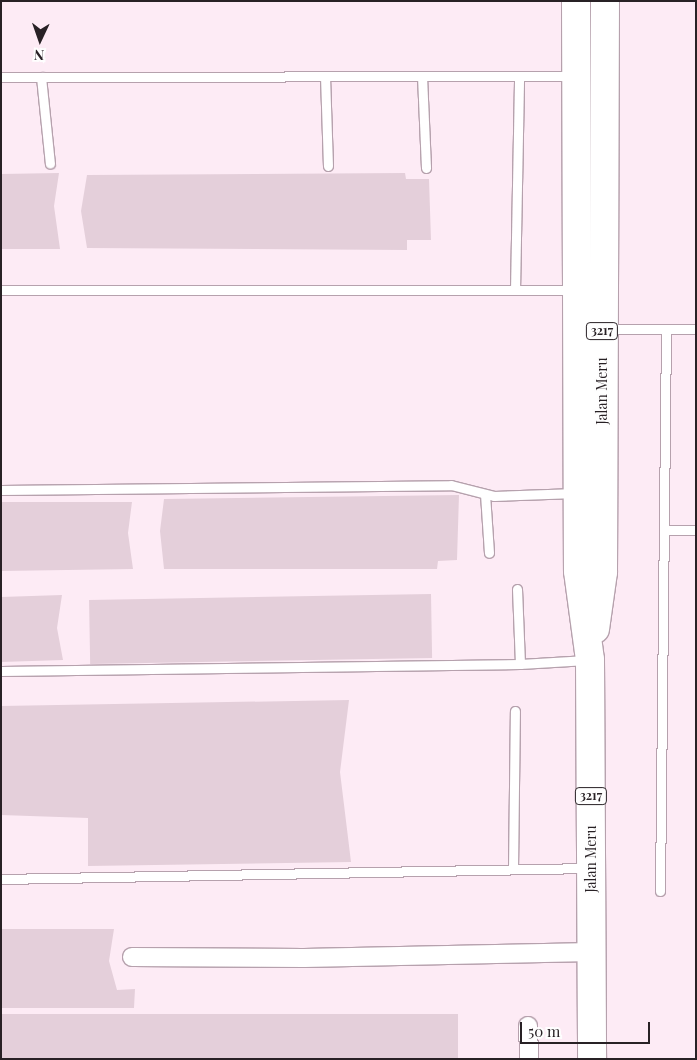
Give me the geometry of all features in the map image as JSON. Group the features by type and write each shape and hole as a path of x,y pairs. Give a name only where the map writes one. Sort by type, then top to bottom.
{"main road":[{"name":"Jalan Meru","path":"576,1 578,571 590,660 592,1059"},
{"name":"Jalan Meru","path":"590,660 603,572 602,329 605,1"}],"street":[{"path":"132,957 304,958 592,952"},
{"path":"528,1026 529,1059"}],"lane":[{"path":"325,76 328,166"},
{"path":"422,76 426,168"},
{"path":"515,290 519,76"},
{"path":"1,77 576,76"},
{"path":"41,77 50,164"},
{"path":"1,290 578,290"},
{"path":"602,329 696,329"},
{"path":"660,891 666,329"},
{"path":"1,490 450,486 485,494 579,492"},
{"path":"485,494 489,553"},
{"path":"664,530 696,530"},
{"path":"516,589 520,664"},
{"path":"1,671 520,664 590,660"},
{"path":"513,868 515,711"},
{"path":"1,879 591,868"}],"building":[{"path":"59,173 54,206 60,249 1,249 1,174"},
{"path":"405,173 406,179 429,179 431,240 407,240 407,250 87,248 81,211 87,175"},
{"path":"459,495 457,560 438,561 437,569 164,569 160,531 164,499"},
{"path":"1,502 132,502 128,533 133,569 1,571"},
{"path":"431,594 432,658 90,664 89,600"},
{"path":"62,595 57,628 63,660 1,662 1,597"},
{"path":"349,700 340,772 351,862 88,866 88,818 1,815 1,706"},
{"path":"1,929 114,929 109,961 117,990 135,989 134,1008 1,1008"},
{"path":"1,1014 458,1014 458,1059 1,1059"}]}
